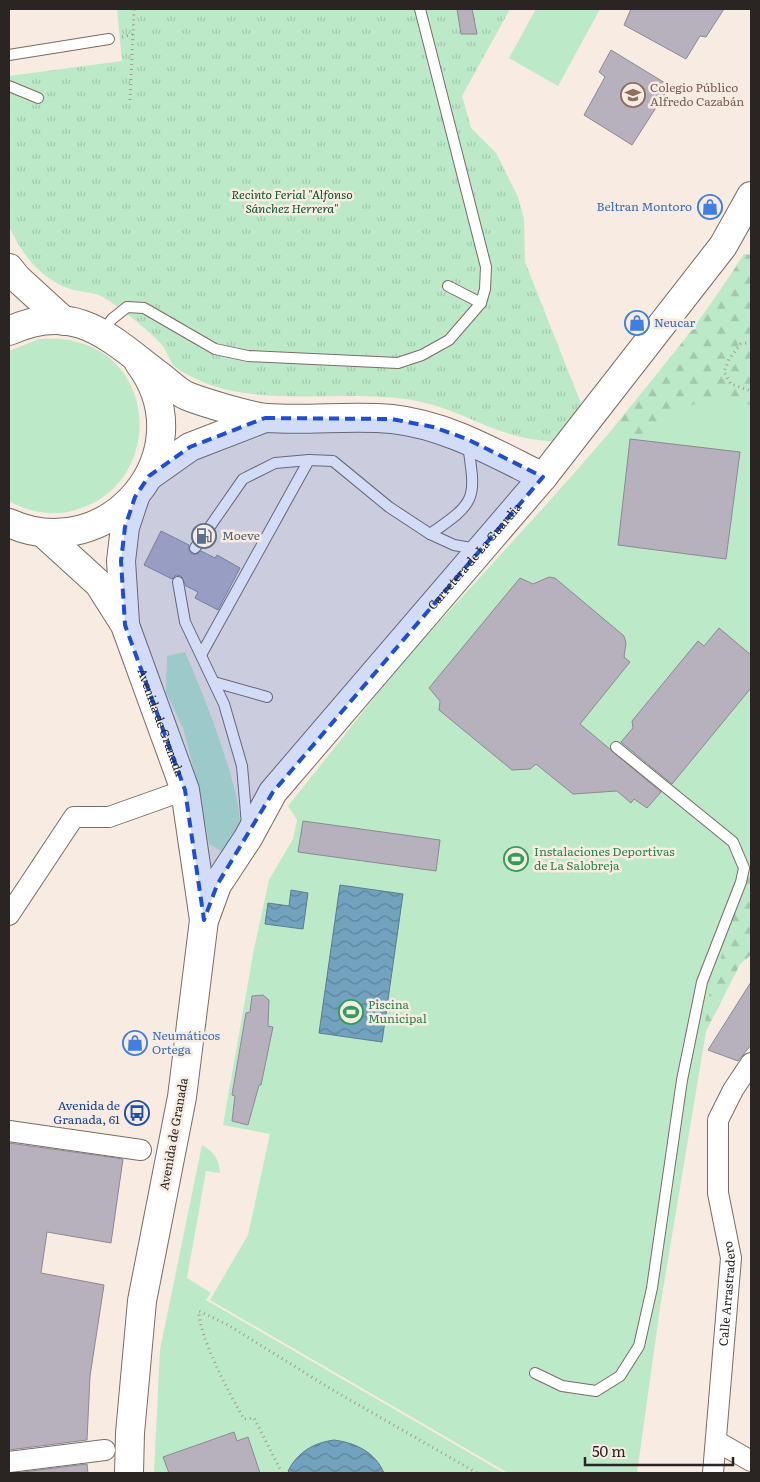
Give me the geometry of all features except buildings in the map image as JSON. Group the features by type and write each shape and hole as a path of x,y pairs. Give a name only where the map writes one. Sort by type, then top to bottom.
{"street":[{"name":"Carretera de La Guardia","path":"204,920 217,885 248,838 273,792 542,477 723,246 743,227 751,196"},
{"path":"9,268 16,278 64,321"},
{"path":"9,331 33,322 64,321 84,324 104,332 186,396 265,418 392,419 433,427 467,439 542,477"},
{"name":"Avenida de Granada","path":"125,625 121,561 125,527 142,486 156,459 161,423 153,387 134,356"},
{"path":"9,523 43,533 60,534 93,526 123,509 142,486 190,447 265,418"},
{"name":"Avenida de Granada","path":"43,533 99,584 125,625 185,790 204,920 182,1097 142,1301 128,1473"},
{"path":"9,915 74,817 109,817 185,790"},
{"name":"Calle Arrastradero","path":"713,1473 731,1258 718,1193 718,1120 733,1090 751,1063"},
{"path":"9,1131 141,1150"},
{"path":"716,1441 751,1461"},
{"path":"9,1462 105,1450"}],"lane":[{"path":"104,332 112,319 127,307 144,308 215,349 248,356 398,363 422,354 449,340 481,303 485,289 486,267 420,9"},
{"path":"9,55 109,40"},
{"path":"9,86 38,98"},
{"path":"448,286 481,303"},
{"path":"430,534 461,512 472,495 473,469 467,439"},
{"path":"200,655 309,460"},
{"path":"195,548 243,479 275,463 309,460 333,461 389,507 430,534 454,545 479,549"},
{"path":"178,582 185,622 224,704 242,766 248,838"},
{"path":"214,682 267,697"},
{"path":"535,1373 562,1386 596,1390 620,1376 639,1346 652,1288 682,1080 702,982 741,882 744,868 733,842 616,747"}],"path":[{"path":"130,100 134,9"},
{"path":"109,40 133,34"},
{"path":"751,342 740,344 729,359 724,372 731,384 751,390"},
{"path":"282,1473 254,1418 244,1419 225,1383 200,1327 199,1310 228,1325 331,1389 477,1473"}],"highlighted area":[{"path":"265,418 392,419 433,427 467,439 543,477 273,792 217,885 204,920 185,790 125,625 121,561 125,527 135,497 149,476 190,447"}],"green space":[{"name":"Recinto Ferial \"Alfonso Sánchez Herrera\"","path":"117,9 510,9 462,96 471,128 496,153 518,197 524,219 525,262 582,406 554,441 535,440 517,436 452,411 417,401 364,396 281,396 227,390 203,382 173,365 164,347 157,340 109,301 99,295 60,285 41,272 26,256 9,226 9,76 122,61"},
{"path":"536,9 600,9 558,86 509,58"},
{"name":"Instalaciones Deportivas de La Salobreja","path":"744,254 751,255 751,955 740,964 706,1031 660,1308 637,1473 508,1473 210,1300 248,1235 270,1134 223,1125 254,949 269,880 293,839 297,820 288,806 413,651 556,494 636,401 710,305"},
{"path":"744,254 751,255 751,405 720,399 700,401 683,410 669,424 631,439 614,427 710,308"},
{"path":"39,339 69,340 102,353 123,372 135,397 140,424 136,451 123,477 103,497 75,510 66,512 49,513 33,511 9,501 9,351"},
{"path":"185,652 222,746 237,801 240,823 238,838 225,853 209,844 199,790 183,728 166,692 167,656"},
{"path":"751,861 751,955 740,964 706,1031 705,1009"},
{"path":"202,1145 215,1156 220,1173 206,1171 187,1278 211,1293 206,1300 504,1473 154,1473 160,1350"}],"water":[{"path":"340,885 403,894 382,1042 319,1033"},
{"path":"291,890 308,893 303,929 265,924 268,903 289,906"},
{"path":"334,1440 350,1443 364,1450 375,1459 384,1473 291,1473 288,1471 301,1454 319,1443"}],"place":[{"name":"Colegio Público Alfredo Cazabán","path":"633,95"},
{"name":"Beltran Montoro","path":"710,207"},
{"name":"Neucar","path":"637,323"},
{"name":"Moeve","path":"204,536"},
{"name":"Instalaciones Deportivas de La Salobreja","path":"516,859"},
{"name":"Piscina Municipal","path":"351,1012"},
{"name":"Neumáticos Ortega","path":"135,1043"},
{"name":"Avenida de Granada, 61","path":"137,1113"}]}
